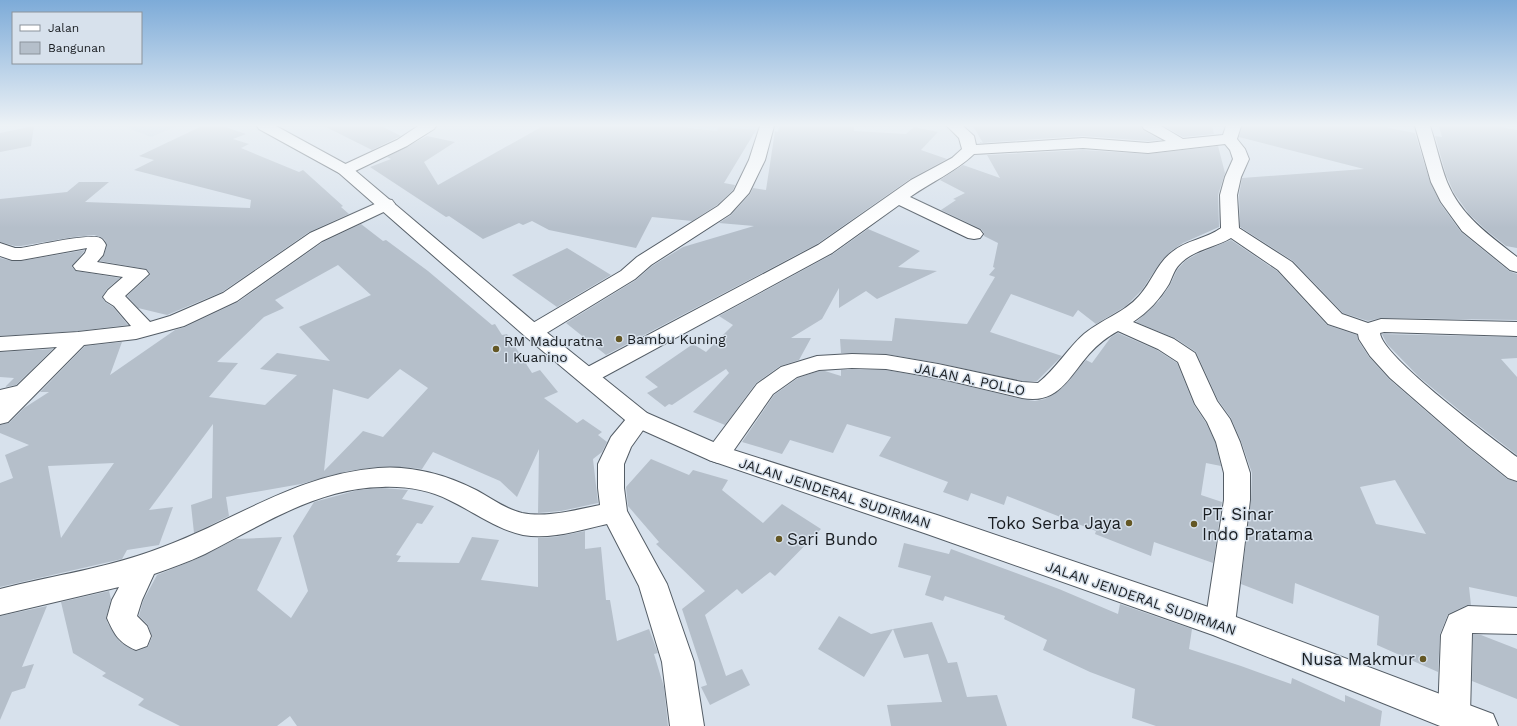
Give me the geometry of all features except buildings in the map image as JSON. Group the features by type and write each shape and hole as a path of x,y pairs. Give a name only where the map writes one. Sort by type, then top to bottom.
{"street":[{"name":"JALAN JENDERAL SUDIRMAN","path":"326,160 345,170 532,332 639,419 718,454 937,526 1220,624 1468,720"},
{"path":"345,170 366,160"},
{"path":"532,332 628,275 644,261 724,210 741,193 757,160"},
{"path":"588,376 825,249 917,184 959,160"},
{"path":"1241,160 1229,188 1228,207 1230,230 1285,266 1333,317 1369,330 1381,325 1517,329"},
{"path":"1433,160 1439,182 1450,202 1468,227 1517,266"},
{"path":"898,198 974,234"},
{"path":"0,344 78,339 146,330 177,321 230,297 316,237 386,204"},
{"name":"JALAN A. POLLO","path":"718,454 765,388 789,372 817,364 852,361 886,362 938,371 1034,392 1048,387 1092,338 1108,327 1119,323 1142,305 1157,287 1166,268 1173,260 1184,251 1223,236 1230,230"},
{"path":"0,249 12,254 21,254 94,242 97,245 94,255 84,266 139,274 114,294 113,297 121,302 146,330"},
{"path":"1119,323 1166,344 1187,358 1207,404 1218,419 1228,442 1238,473 1237,500 1220,624"},
{"path":"1369,330 1369,338 1380,354 1399,373 1431,402 1517,472"},
{"path":"0,416 78,339"},
{"path":"0,398 25,392"},
{"path":"639,419 620,443 611,464 611,488 614,512 653,584 678,662 687,726"},
{"path":"0,602 24,595 100,580 144,566 191,548 270,509 325,486 354,480 382,477 420,480 443,486 511,521 531,525 564,522 614,512"},
{"path":"136,636 129,629 122,618 127,600 144,566"},
{"path":"1468,720 1456,635 1460,624 1468,619 1517,621"}],"place":[{"name":"Bambu Kuning","path":"619,339"},
{"name":"RM Maduratna I Kuanino","path":"496,349"},
{"name":"Toko Serba Jaya","path":"1129,523"},
{"name":"PT. Sinar Indo Pratama","path":"1194,524"},
{"name":"Sari Bundo","path":"779,539"},
{"name":"Nusa Makmur","path":"1423,659"}]}
